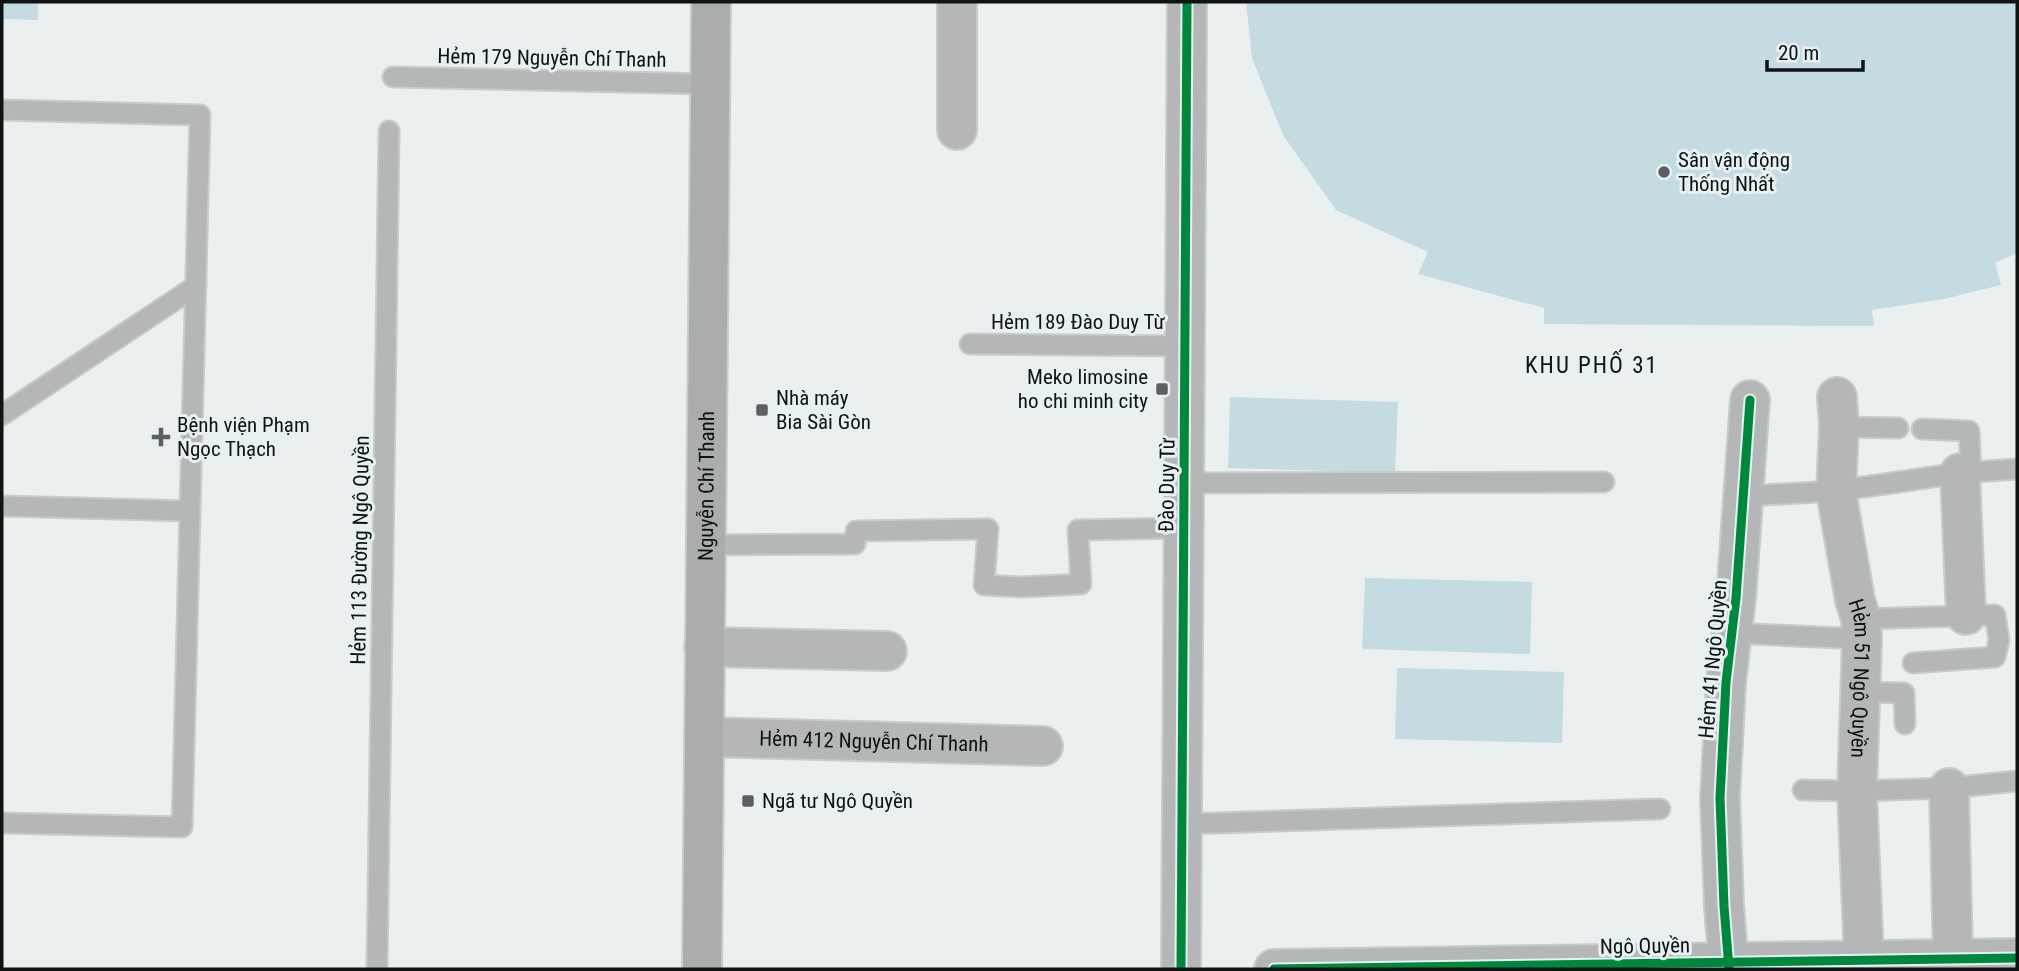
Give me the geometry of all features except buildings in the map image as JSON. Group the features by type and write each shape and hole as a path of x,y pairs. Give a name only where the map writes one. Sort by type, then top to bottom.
{"main road":[{"name":"Nguyễn Chí Thanh","path":"702,969 711,2"}],"street":[{"path":"957,2 957,130"},
{"name":"Đào Duy Từ","path":"1181,969 1188,2"},
{"name":"Hẻm 41 Ngô Quyền","path":"1729,966 1720,798 1726,682 1744,496 1750,400"},
{"name":"Hẻm 51 Ngô Quyền","path":"1838,412 1836,491 1861,629 1857,791 1864,960"},
{"path":"1965,473 1966,615"},
{"path":"704,647 887,652"},
{"name":"Hẻm 412 Nguyễn Chí Thanh","path":"704,737 1043,746"},
{"path":"1949,788 1953,959"},
{"name":"Ngô Quyền","path":"1274,969 1729,966 1953,959 2013,962"}],"lane":[{"name":"Hẻm 179 Nguyễn Chí Thanh","path":"393,77 710,84"},
{"path":"2,110 200,115 182,827 2,823"},
{"name":"Hẻm 113 Đường Ngô Quyền","path":"377,969 389,131"},
{"path":"2,415 196,286"},
{"name":"Hẻm 189 Đào Duy Từ","path":"970,344 1185,346"},
{"path":"1838,412 1898,428"},
{"path":"1922,429 1969,431 1965,473"},
{"path":"1744,496 1836,491 1965,473 2017,469"},
{"path":"1185,483 1604,482"},
{"path":"2,506 190,511"},
{"path":"705,545 855,544 856,531 988,529 984,584 1021,587 1081,584 1078,530 1184,528"},
{"path":"1732,633 1861,629 1966,615 1995,615 2008,639 1995,657 1913,663"},
{"path":"1860,691 1903,693 1905,724"},
{"path":"1803,790 1949,788 2017,781"},
{"path":"1182,824 1660,809"}],"shaded area":[{"path":"2,2 38,2 38,20 2,19"},
{"name":"Sân vận động Thống Nhất","path":"1246,2 2017,2 2017,253 1995,263 2001,285 1944,299 1872,310 1874,326 1544,324 1544,308 1418,274 1428,252 1336,210 1283,135 1252,58"},
{"path":"1230,397 1398,402 1395,473 1228,468"},
{"path":"1365,578 1532,582 1530,654 1362,649"},
{"path":"1397,668 1564,672 1562,743 1395,739"}],"cycle path":[{"path":"1181,969 1187,2"},
{"path":"1729,969 1720,798 1726,682 1736,598 1750,400"},
{"path":"1274,969 2017,958"}],"place":[{"name":"Sân vận động Thống Nhất","path":"1664,172"},
{"name":"Meko limosine ho chi minh city","path":"1162,389"},
{"name":"Nhà máy Bia Sài Gòn","path":"762,410"},
{"name":"Bệnh viện Phạm Ngọc Thạch","path":"161,437"},
{"name":"Ngã tư Ngô Quyền","path":"748,801"}],"district":[{"name":"KHU PHỐ 31","path":"1592,365"}]}
